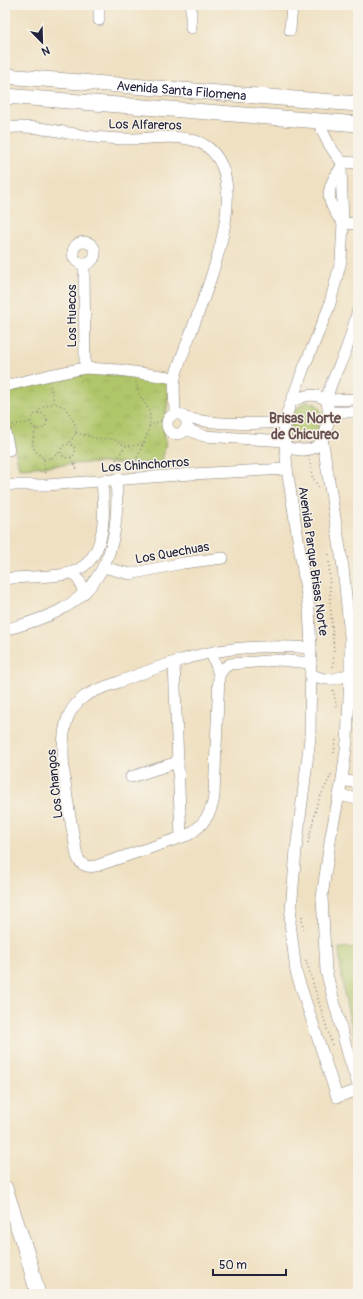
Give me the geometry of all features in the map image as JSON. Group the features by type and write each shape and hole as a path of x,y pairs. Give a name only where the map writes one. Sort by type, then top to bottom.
{"street":[{"path":"98,20 99,5"},
{"path":"191,5 191,28"},
{"path":"290,30 292,5"},
{"name":"Avenida Santa Filomena","path":"5,76 358,104"},
{"path":"231,113 227,108 226,103 232,94"},
{"name":"Avenida Santa Filomena","path":"5,96 358,124"},
{"path":"318,121 328,145 342,165 358,163"},
{"name":"Los Alfareros","path":"5,128 27,127 54,130 87,137 124,139 163,137 188,139 205,146 214,154 221,166 226,186 227,208 223,238 175,378 172,415"},
{"name":"Avenida Parque Brisas Norte","path":"342,165 343,223 341,261 330,307 303,370 285,422 284,432 287,469 309,609 311,648 310,738 296,850 290,922 296,972 337,1097 358,1090"},
{"path":"343,223 358,224"},
{"name":"Los Huacos","path":"84,264 85,368"},
{"name":"Avenida Parque Brisas Norte","path":"358,310 354,327 327,400 329,412 322,438 343,567 346,598 353,617 350,636 347,741 322,898 326,971 348,1054 358,1085"},
{"path":"5,386 48,375 85,368 133,372 175,378"},
{"path":"292,402 302,396 312,394 321,396 327,400 358,399"},
{"path":"329,412 358,412"},
{"path":"186,418 188,423 184,432 178,434 171,432 167,426 167,423 172,415 181,414 186,418 204,422 258,424 285,422"},
{"path":"8,428 9,450"},
{"path":"186,429 204,436 285,444 306,450 319,445 322,438"},
{"name":"Los Chinchorros","path":"5,485 46,485 287,469"},
{"path":"5,630 48,616 62,609 84,593 93,582 104,567 115,533 117,506 122,479"},
{"path":"5,579 43,577 73,572 82,567 91,559 101,537 104,510 102,481"},
{"name":"Los Quechuas","path":"104,567 130,574 183,563 223,558"},
{"path":"73,572 80,582 84,593"},
{"path":"346,598 358,600"},
{"name":"Los Changos","path":"211,653 219,676 214,802 209,815 194,831 181,837 96,866 88,867 84,865 78,860 77,856 64,760 64,736 68,718 80,700 94,692 174,663 211,653 264,646 311,648"},
{"path":"219,676 224,668 230,664 279,660 311,668 326,680 332,680 350,674"},
{"path":"174,663 181,837"},
{"path":"131,777 178,762"},
{"path":"342,780 358,783"},
{"path":"339,795 358,799"},
{"path":"5,1188 27,1254 38,1294"}],"path":[{"path":"122,479 143,445 149,426 149,410 139,394 133,372"},
{"path":"48,375 54,403"},
{"path":"54,403 64,408 71,416 76,426 76,433 68,444 62,447 61,451 52,458 44,459 36,453 32,442 36,429 33,427 31,422 33,416 38,413 41,408 54,403"},
{"path":"36,429 44,428 47,422 45,416 38,413"},
{"path":"149,426 172,415"},
{"path":"8,428 31,422"},
{"path":"76,433 96,438 114,439 125,446 143,445"},
{"path":"68,444 72,446 74,450 71,457 83,482"},
{"path":"102,481 125,446"},
{"path":"313,448 311,456 311,470 320,490"},
{"path":"61,451 62,455 66,458 71,457"},
{"path":"44,459 46,485"},
{"path":"329,552 330,601 334,652 332,680 338,713"},
{"path":"334,757 336,736"},
{"path":"308,846 317,804 333,770"},
{"path":"302,915 303,937"},
{"path":"305,958 333,1048"}],"green space":[{"path":"87,373 171,381 165,419 164,431 166,441 162,463 90,463 19,468 5,403 5,392"},
{"path":"307,401 316,404 322,413 316,437 303,443 294,442 289,436 295,410"},
{"path":"358,947 358,1047 345,998 339,948"}],"district":[{"name":"Brisas Norte de Chicureo","path":"305,426"}]}
